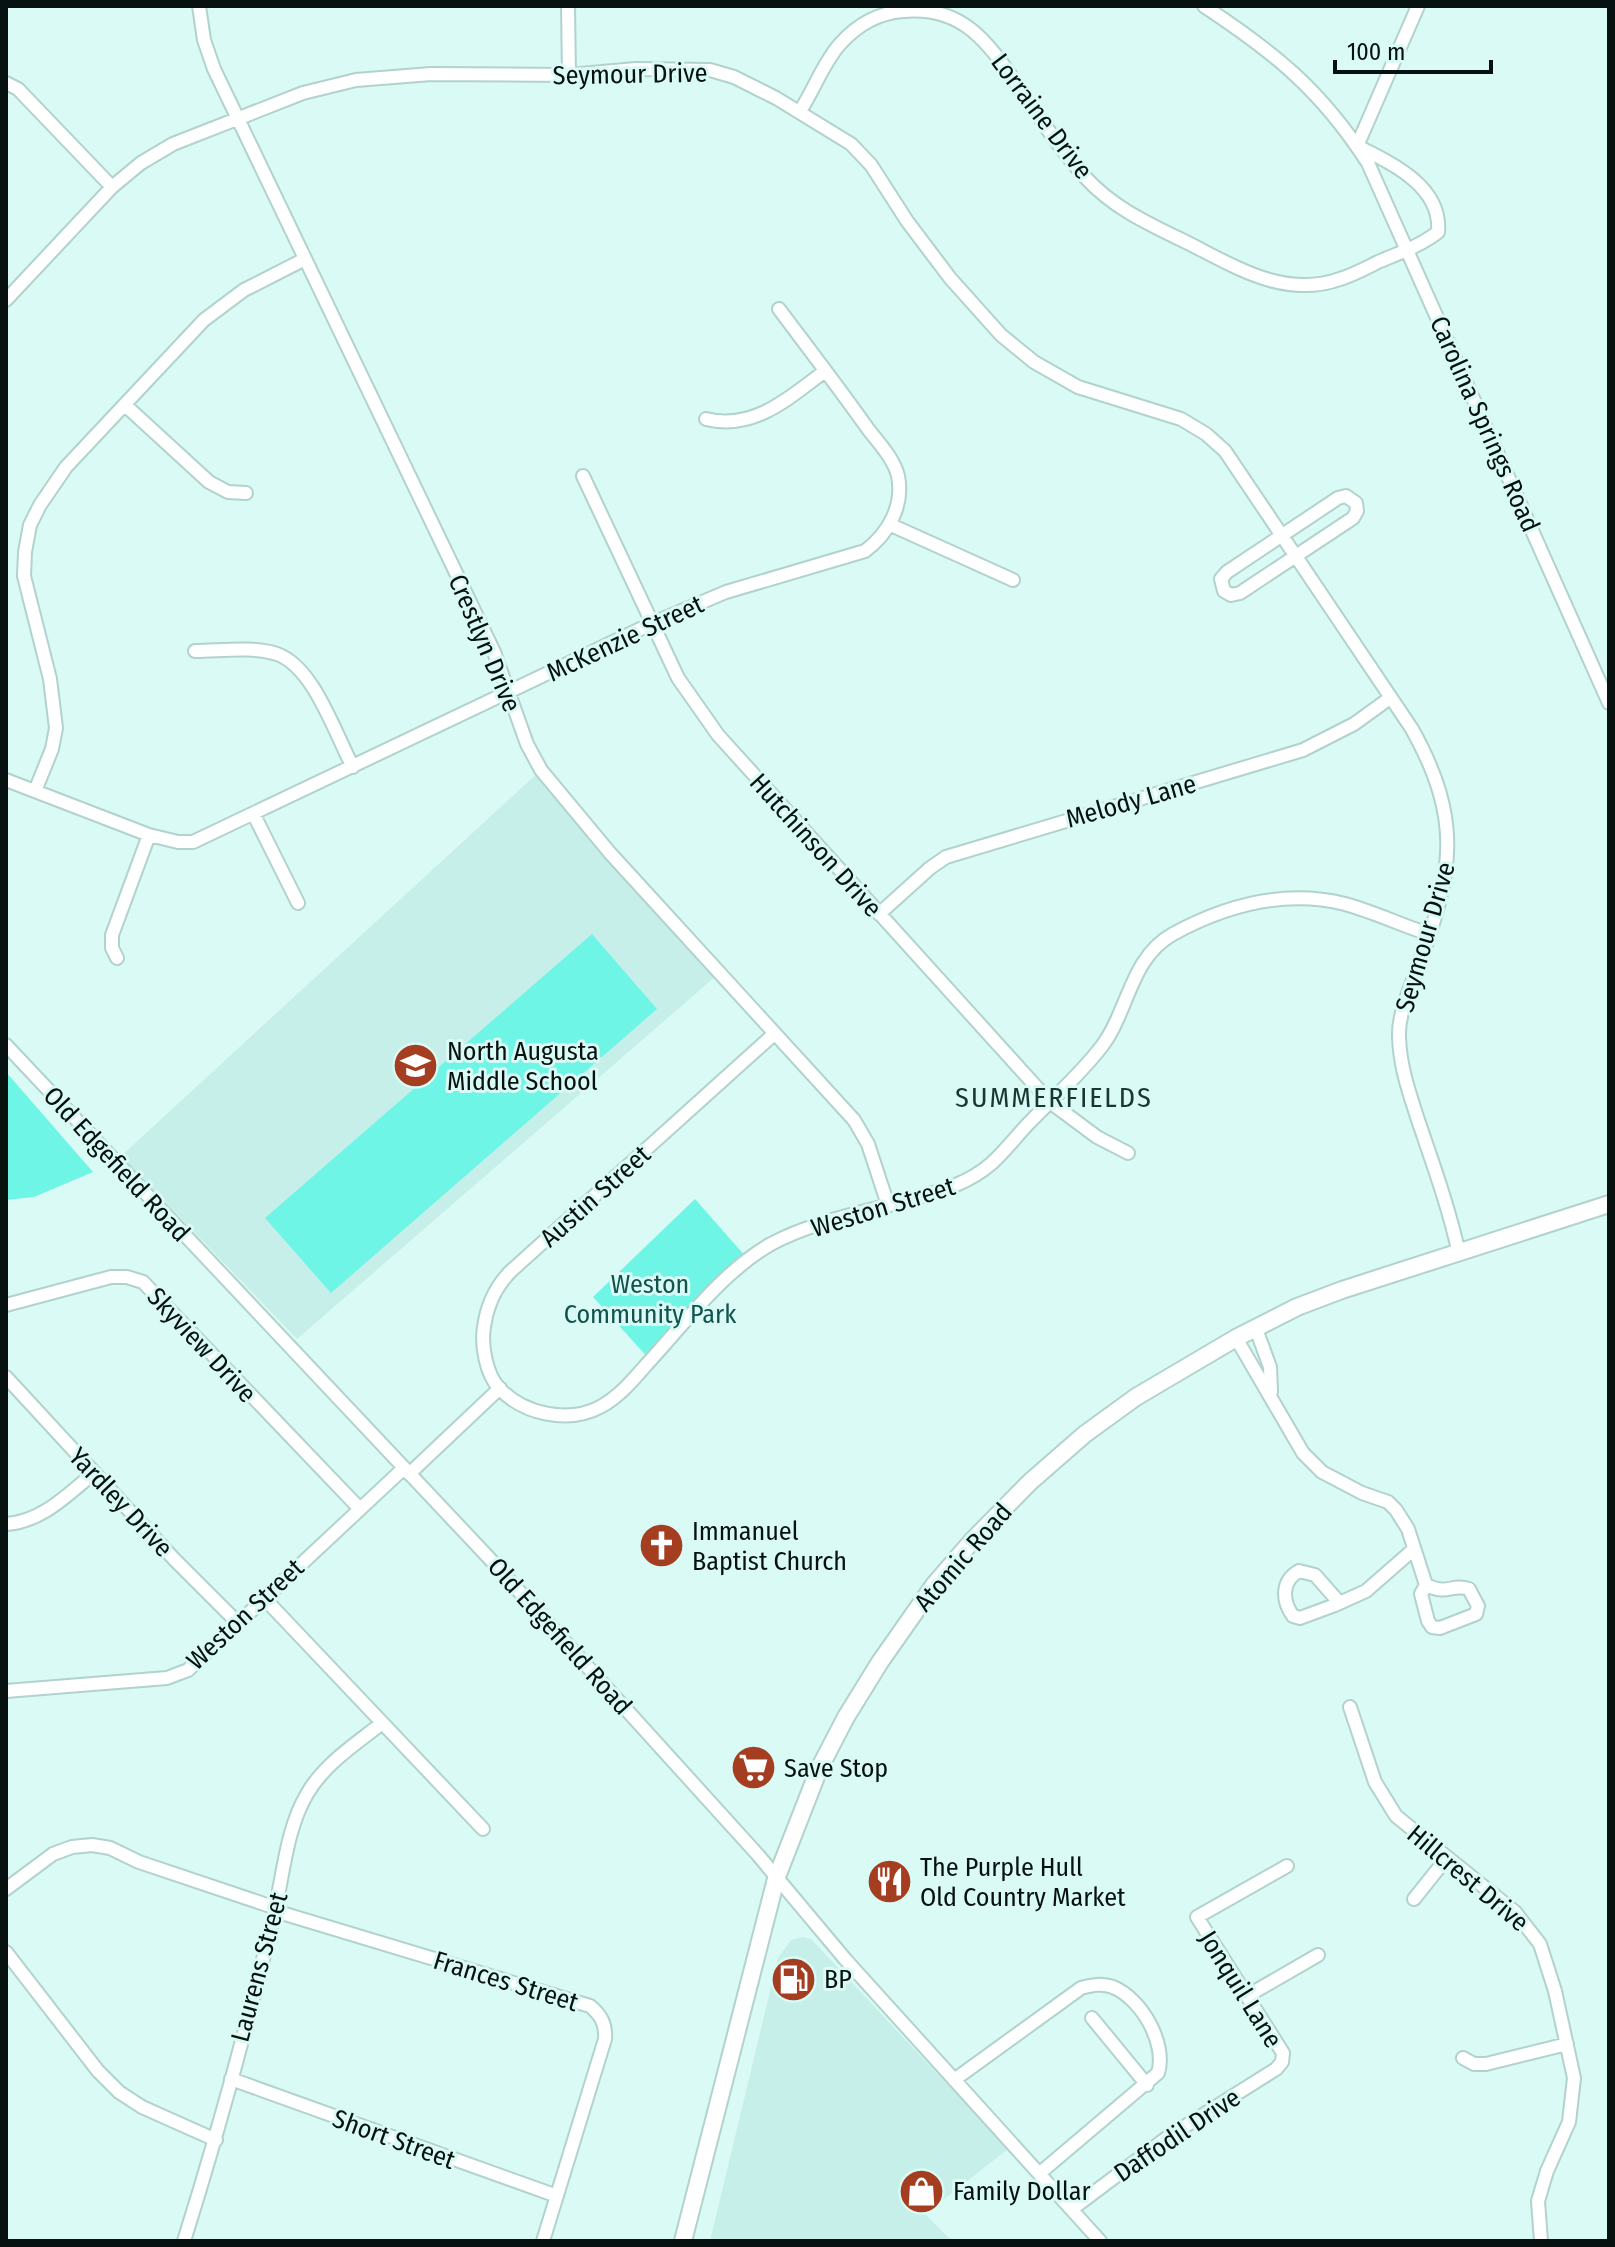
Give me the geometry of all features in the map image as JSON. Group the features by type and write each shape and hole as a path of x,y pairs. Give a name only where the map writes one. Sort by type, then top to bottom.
{"main road":[{"name":"Atomic Road","path":"683,2241 776,1879 819,1769 846,1717 902,1629 952,1562 1030,1482 1085,1434 1136,1397 1236,1338 1312,1301 1609,1204"}],"street":[{"name":"Crestlyn Drive","path":"199,6 208,55 494,652 527,744 541,770 610,853 854,1120 868,1144 888,1205"},
{"path":"568,6 569,75"},
{"name":"Carolina Springs Road","path":"1204,6 1289,67 1318,97 1357,146 1408,249 1609,703"},
{"path":"1357,146 1418,6"},
{"name":"Lorraine Drive","path":"800,111 833,52 863,23 896,11 919,9 941,13 962,22 987,43 1095,188 1125,211 1157,228 1266,281 1294,285 1322,284 1340,279 1425,242 1438,232 1438,216 1425,192 1409,175 1398,166 1357,146"},
{"name":"Seymour Drive","path":"6,300 112,187 141,163 173,144 239,118 321,88 356,80 431,74 569,75 636,69 710,70 734,77 839,135 861,154 950,278 986,320 1017,349 1052,374 1078,387 1167,413 1206,434 1225,451 1412,729 1428,758 1447,817 1448,866 1404,1008 1399,1048 1408,1090 1450,1215 1459,1254"},
{"path":"6,83 18,89 112,187"},
{"path":"35,791 52,749 56,717 50,679 25,588 24,563 30,525 47,491 219,307 244,290 305,259"},
{"path":"779,309 896,469 899,486 891,525 1013,580"},
{"path":"706,419 737,421 767,413 825,371"},
{"path":"125,405 209,482 228,492 246,493"},
{"name":"Hutchinson Drive","path":"583,476 678,678 703,717 1050,1102 1097,1137 1128,1153"},
{"path":"1342,497 1350,497 1356,503 1357,511 1353,518 1297,557 1240,593 1231,595 1224,591 1221,579 1227,572 1342,497"},
{"name":"McKenzie Street","path":"6,780 149,835 193,842 653,623 726,592 856,556 873,545 891,525"},
{"path":"195,651 269,652 294,663 318,697 353,767"},
{"name":"Melody Lane","path":"879,914 946,857 1303,750 1330,738 1390,698"},
{"path":"254,815 298,903"},
{"path":"117,958 112,948 112,935 149,835"},
{"name":"Weston Street","path":"6,1691 167,1678 180,1674 195,1664 360,1509 500,1388 521,1404 554,1415 576,1414 599,1407 625,1388 710,1296 770,1245 810,1227 954,1187 978,1174 1092,1058 1111,1032 1140,964 1175,933 1224,911 1271,899 1315,899 1348,905 1429,934"},
{"name":"Austin Street","path":"500,1388 490,1370 483,1337 487,1309 504,1278 774,1034"},
{"name":"Old Edgefield Road","path":"6,1045 511,1582 1100,2241"},
{"name":"Skyview Drive","path":"6,1305 111,1277 127,1277 143,1282 360,1509"},
{"path":"1256,1329 1270,1367 1273,1398"},
{"path":"1236,1338 1303,1453 1329,1476 1388,1502 1402,1519 1426,1585 1421,1594 1432,1627 1440,1628 1476,1614 1478,1606 1469,1589 1461,1587 1442,1592 1426,1585"},
{"name":"Yardley Drive","path":"6,1377 238,1623"},
{"path":"6,1524 44,1513 94,1473"},
{"path":"1335,1605 1338,1601 1330,1590 1310,1572 1299,1571 1287,1580 1286,1602 1293,1616 1300,1618 1335,1605 1366,1591 1414,1549"},
{"path":"264,1598 483,1829"},
{"name":"Hillcrest Drive","path":"1350,1707 1375,1782 1388,1806 1405,1826 1515,1912 1540,1944 1574,2071 1572,2107 1538,2201 1541,2241"},
{"name":"Laurens Street","path":"184,2241 216,2140 296,1816 308,1791 325,1769 382,1723"},
{"name":"Frances Street","path":"6,1889 53,1854 72,1847 92,1845 110,1848 139,1862 275,1909 590,2006 604,2025 605,2039 543,2241"},
{"path":"1414,1899 1446,1859"},
{"name":"Jonquil Lane","path":"1282,2062 1283,2053 1197,1917 1287,1866"},
{"path":"6,1952 98,2071 119,2092 142,2107 216,2140"},
{"path":"1247,1996 1318,1955"},
{"path":"954,2080 1081,1988 1096,1984 1111,1986 1125,1994 1138,2008 1153,2032 1162,2061 1158,2073 1040,2173"},
{"path":"1092,2018 1147,2085"},
{"path":"1463,2058 1474,2064 1486,2064 1567,2044"},
{"name":"Daffodil Drive","path":"1072,2209 1168,2137 1276,2069 1282,2062"},
{"name":"Short Street","path":"231,2079 557,2196"}],"shaded area":[{"name":"North Augusta Middle School","path":"541,770 716,976 297,1339 121,1156"},
{"path":"811,1939 1008,2149 925,2214 952,2241 710,2241 778,1958 791,1940"}],"green space":[{"path":"592,934 657,1009 331,1293 265,1218"},
{"path":"6,1072 93,1172 34,1197 6,1200"},
{"name":"Weston Community Park","path":"695,1199 746,1257 651,1361 593,1297"}],"place":[{"name":"North Augusta Middle School","path":"416,1066"},
{"name":"Immanuel Baptist Church","path":"661,1546"},
{"name":"Save Stop","path":"753,1768"},
{"name":"The Purple Hull Old Country Market","path":"889,1882"},
{"name":"BP","path":"793,1979"},
{"name":"Family Dollar","path":"922,2191"}],"district":[{"name":"SUMMERFIELDS","path":"1054,1097"}]}
